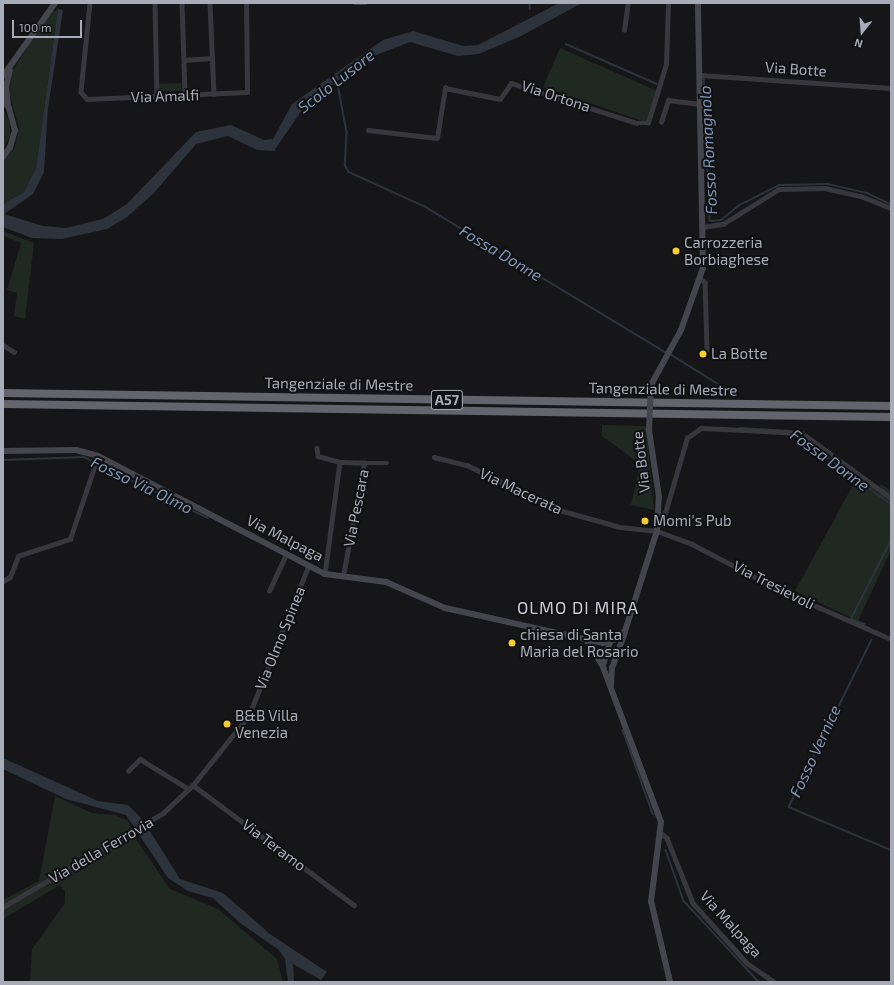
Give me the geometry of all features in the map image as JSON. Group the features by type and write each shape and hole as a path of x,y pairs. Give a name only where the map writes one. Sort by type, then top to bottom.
{"highway":[{"name":"Tangenziale di Mestre","path":"3,393 891,406"},
{"name":"Tangenziale di Mestre","path":"3,404 891,417"}],"street":[{"path":"3,76 10,70 54,3"},
{"name":"Via Amalfi","path":"90,3 82,97 214,94 249,91 246,3"},
{"path":"155,3 157,96"},
{"path":"182,3 185,95"},
{"path":"210,3 214,94"},
{"path":"355,3 366,3"},
{"path":"624,30 628,3"},
{"name":"Via Ortona","path":"368,130 437,138 445,88 500,99 511,83 638,123 648,123 666,64 668,3"},
{"name":"Via Botte","path":"625,631 657,531 659,497 649,430 651,386 669,353 701,279 703,226 698,3"},
{"path":"184,60 212,58"},
{"path":"3,156 14,138 6,94 10,70"},
{"name":"Via Botte","path":"700,75 891,88"},
{"path":"3,100 9,108"},
{"path":"661,122 668,100 700,104"},
{"path":"703,226 723,224 779,190 825,188 861,196 891,208"},
{"name":"Via Botte","path":"701,279 705,282 707,350"},
{"path":"3,345 14,352"},
{"path":"658,520 663,518 685,445 694,430 721,427 798,433 891,498"},
{"path":"317,448 318,456 340,462 364,463"},
{"name":"Via Malpaga","path":"3,451 76,450 308,567 325,574 386,582 445,608 587,641 610,642"},
{"name":"Via Macerata","path":"434,457 467,465 563,511 620,527 657,531"},
{"path":"3,581 10,577 18,556 70,539 96,459"},
{"path":"325,574 340,462"},
{"name":"Via Pescara","path":"343,576 364,463 388,463"},
{"name":"Via Tresievoli","path":"657,531 718,556 784,592 891,639"},
{"path":"269,591 286,555"},
{"name":"Via Olmo Spinea","path":"193,785 249,716 308,567"},
{"path":"603,667 610,642 625,631"},
{"name":"Via Malpaga","path":"611,689 611,673 625,631"},
{"name":"Via Malpaga","path":"587,641 603,667 661,822 661,833 651,901 670,982"},
{"path":"610,642 616,657"},
{"path":"128,771 140,759 189,789"},
{"name":"Via della Ferrovia","path":"3,907 146,824 193,785"},
{"name":"Via Teramo","path":"193,785 354,905"},
{"name":"Via Malpaga","path":"661,833 667,838 693,903 747,963 774,982"}],"shaded area":[{"path":"58,9 36,168 24,192 3,204 3,161 15,147 19,127 10,97 11,73 50,13"},
{"path":"560,48 657,91 648,123 543,87"},
{"path":"182,83 181,91 160,91 159,84"},
{"path":"3,108 10,123 10,135 3,150"},
{"path":"3,231 34,243 25,319 14,316 17,293 7,290 21,243 3,236"},
{"path":"602,425 646,426 654,510 631,505 640,464 602,436"},
{"path":"858,476 878,489 881,484 891,491 891,550 858,621 795,591"},
{"path":"55,796 92,813 115,815 128,821 134,836 170,889 218,909 277,959 283,982 30,982 32,949 65,903 65,891 60,885 3,919 3,900 39,881"}],"water":[{"name":"Scolo Lusore","path":"559,3 582,3 521,36 479,54 458,56 410,42 366,59 304,107 274,151 257,150 228,136 196,144 154,193 127,217 107,229 62,239 32,238 3,227 3,204 24,192 36,168 58,9 63,10 48,108 44,172 33,194 4,214 43,226 66,228 103,219 127,204 196,132 231,125 264,140 273,139 292,104 383,40 413,31 463,46 478,45"},
{"path":"3,758 98,801 128,805 143,820 180,879 223,893 270,934 327,972 321,980 293,964 294,982 288,982 285,959 279,950 240,923 213,898 188,891 168,878 126,815 66,799 3,769"}],"waterway":[{"name":"Fosso Romagnolo","path":"530,3 530,9"},
{"name":"Fosso Romagnolo","path":"566,44 657,84"},
{"name":"Fosso Romagnolo","path":"704,77 710,221 721,220 738,206 779,185 828,184 867,193 891,204"},
{"name":"Fossa Donne","path":"337,79 347,132 345,165 349,172 424,206 667,353"},
{"name":"Fossa Donne","path":"670,354 731,392"},
{"name":"Fossa Donne","path":"740,428 791,431"},
{"name":"Fossa Donne","path":"796,434 891,504"},
{"name":"Fosso Via Olmo","path":"3,460 84,457 208,518"},
{"name":"Fosso Vernice","path":"865,625 851,619 891,540"},
{"name":"Fosso Vernice","path":"872,640 789,807 891,850"},
{"name":"Fosso Via Olmo","path":"623,730 653,814"},
{"name":"Fosso Via Olmo","path":"666,850 684,901 759,982"}],"place":[{"name":"Carrozzeria Borbiaghese","path":"676,251"},
{"name":"La Botte","path":"703,354"},
{"name":"Momi's Pub","path":"645,521"},
{"name":"chiesa di Santa Maria del Rosario","path":"512,643"},
{"name":"B&B Villa Venezia","path":"227,724"}],"district":[{"name":"OLMO DI MIRA","path":"578,608"}]}
